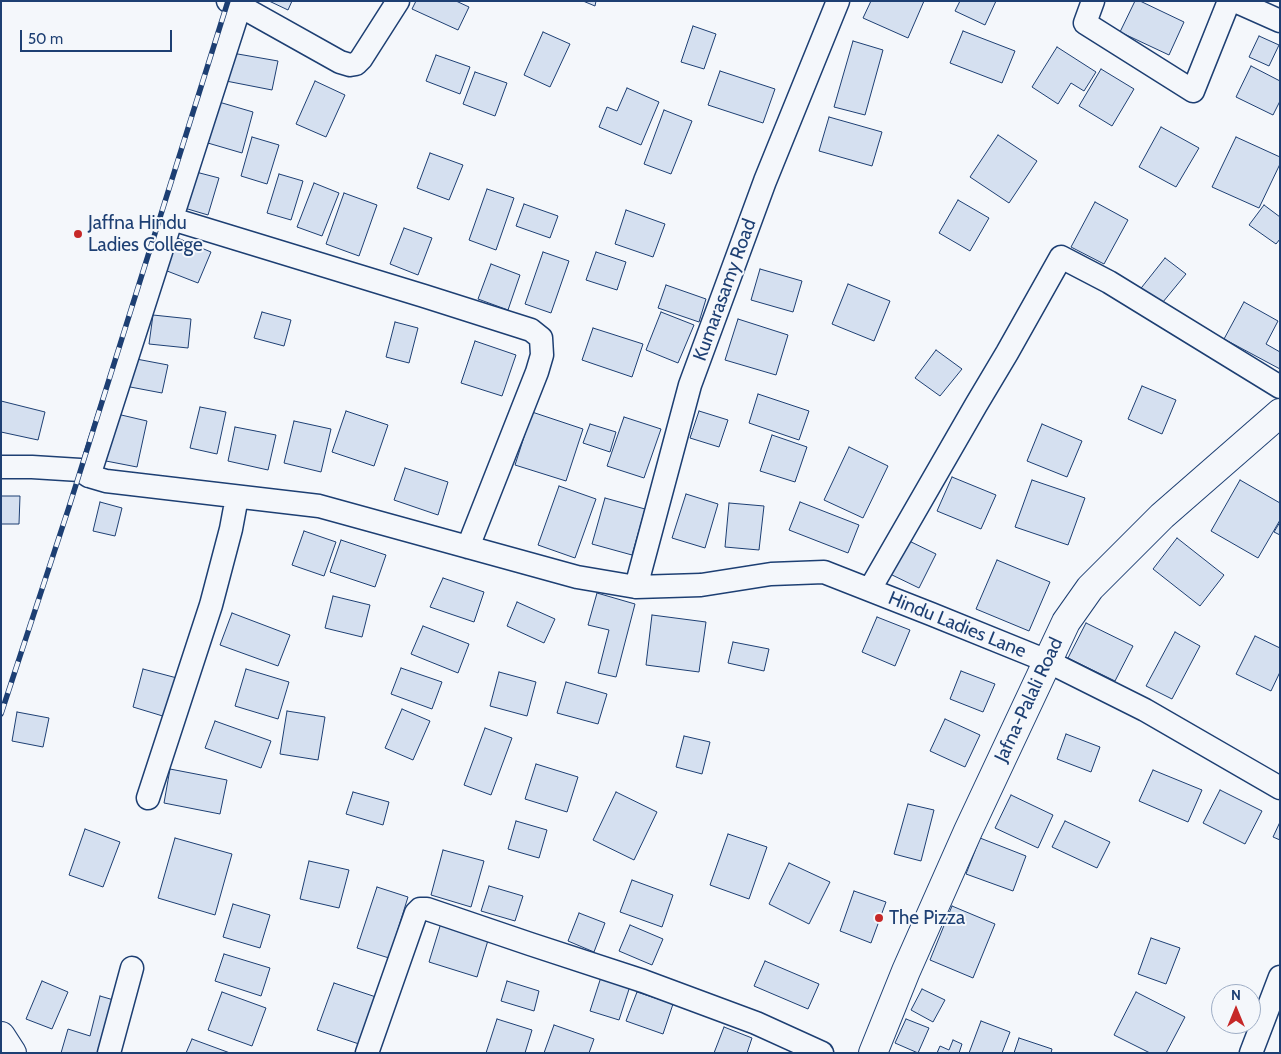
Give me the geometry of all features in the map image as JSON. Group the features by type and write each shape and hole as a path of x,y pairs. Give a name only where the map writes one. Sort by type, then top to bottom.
{"main road":[{"name":"Jafna-Palali Road","path":"872,1053 906,971 1066,622 1090,588 1162,516 1280,413"},
{"path":"1,1036 12,1053"}],"street":[{"path":"89,476 172,219 237,3 340,62 350,65 356,64 361,59 398,1"},
{"name":"Kumarasamy Road","path":"636,587 690,385 765,181 838,1"},
{"path":"1093,1 1084,23 1193,91 1229,1"},
{"path":"1235,1 1280,21"},
{"path":"172,219 531,330 541,338 542,354 537,372 468,548"},
{"path":"870,589 1007,354 1061,257 1109,282 1280,387"},
{"name":"Hindu Ladies Lane","path":"1,467 80,470 89,476 106,482 319,506 424,534 468,548 577,576 636,587 701,585 770,574 824,572 1047,661 1145,710 1280,788"},
{"path":"148,798 211,605 238,497"},
{"path":"367,1053 416,913 420,909 427,909 642,981 756,1023 822,1053"},
{"path":"109,1053 132,968"},
{"path":"1251,1053 1280,977"}],"building":[{"path":"269,1 292,1 288,10"},
{"path":"416,1 456,1 469,7 458,30 412,9"},
{"path":"583,1 596,1 595,6"},
{"path":"871,1 924,1 908,38 863,18"},
{"path":"960,1 996,1 985,25 955,11"},
{"path":"1135,1 1140,1 1184,22 1169,55 1120,32"},
{"path":"693,26 716,34 704,69 681,62"},
{"path":"963,31 1015,51 1002,83 950,63"},
{"path":"543,32 570,44 550,87 524,75"},
{"path":"1259,36 1279,45 1269,66 1249,57"},
{"path":"853,41 883,50 865,115 834,107"},
{"path":"1057,47 1096,72 1084,91 1071,83 1058,104 1032,87"},
{"path":"232,53 278,61 272,90 226,81"},
{"path":"436,55 470,67 460,94 426,81"},
{"path":"1251,66 1280,81 1280,101 1273,115 1236,97"},
{"path":"1101,69 1134,89 1112,126 1079,106"},
{"path":"720,71 775,89 763,123 708,105"},
{"path":"475,72 507,83 495,116 463,104"},
{"path":"315,81 345,95 326,137 296,124"},
{"path":"627,88 659,102 641,145 599,127 607,107 617,111"},
{"path":"212,100 253,112 242,153 201,141"},
{"path":"664,110 692,121 671,174 644,164"},
{"path":"829,117 882,132 872,166 819,151"},
{"path":"1161,127 1199,148 1176,187 1139,167"},
{"path":"998,135 1037,161 1009,203 970,177"},
{"path":"252,137 279,145 267,184 241,176"},
{"path":"1236,137 1280,157 1280,164 1259,208 1212,187"},
{"path":"430,153 463,165 449,200 417,188"},
{"path":"192,171 219,178 208,215 181,207"},
{"path":"279,174 303,181 291,220 267,213"},
{"path":"314,183 339,193 322,236 297,227"},
{"path":"487,189 514,198 496,250 469,240"},
{"path":"344,193 377,205 359,256 326,244"},
{"path":"958,200 989,218 970,251 939,233"},
{"path":"1095,202 1128,220 1104,264 1071,247"},
{"path":"524,204 558,216 550,238 516,226"},
{"path":"1264,205 1280,217 1280,239 1276,244 1249,225"},
{"path":"626,210 665,224 653,257 615,244"},
{"path":"404,228 432,238 418,275 390,264"},
{"path":"175,237 211,252 198,283 162,269"},
{"path":"543,252 569,261 551,313 525,304"},
{"path":"596,252 626,262 617,290 586,280"},
{"path":"1165,258 1186,274 1158,308 1138,292"},
{"path":"491,264 520,275 508,310 478,299"},
{"path":"760,269 802,281 793,312 751,300"},
{"path":"848,284 890,301 874,341 832,324"},
{"path":"666,285 706,299 699,322 658,308"},
{"path":"1244,302 1278,321 1266,344 1280,352 1280,369 1224,339"},
{"path":"262,312 291,320 284,346 254,338"},
{"path":"661,312 694,325 678,363 646,350"},
{"path":"153,315 191,319 188,348 149,344"},
{"path":"738,319 788,335 776,375 725,360"},
{"path":"395,322 418,328 409,363 386,357"},
{"path":"593,328 643,344 632,377 582,360"},
{"path":"475,341 516,355 502,396 461,383"},
{"path":"936,350 962,369 940,396 915,378"},
{"path":"131,358 168,365 162,393 125,386"},
{"path":"1142,386 1176,400 1162,434 1128,419"},
{"path":"758,394 809,411 799,440 749,423"},
{"path":"1,401 45,412 38,440 1,432"},
{"path":"200,407 226,412 217,454 190,448"},
{"path":"346,411 388,425 374,466 332,452"},
{"path":"699,411 728,420 719,447 690,438"},
{"path":"532,412 583,429 566,481 515,465"},
{"path":"117,414 147,421 137,467 106,461"},
{"path":"624,417 661,429 644,478 607,466"},
{"path":"294,421 331,429 321,472 284,463"},
{"path":"590,424 616,432 610,452 583,443"},
{"path":"1042,424 1082,441 1067,477 1027,461"},
{"path":"235,427 276,435 268,470 228,461"},
{"path":"772,435 807,447 795,482 760,471"},
{"path":"849,447 888,466 863,518 824,500"},
{"path":"405,468 448,482 438,515 394,500"},
{"path":"952,477 996,495 981,529 937,511"},
{"path":"1032,480 1085,498 1068,545 1015,527"},
{"path":"1240,480 1280,503 1280,520 1258,558 1211,531"},
{"path":"559,486 596,499 575,558 538,545"},
{"path":"686,494 718,504 705,548 672,538"},
{"path":"1,496 20,496 19,524 1,524"},
{"path":"605,498 645,509 632,555 592,544"},
{"path":"100,502 122,508 115,536 93,531"},
{"path":"800,502 859,525 848,553 789,530"},
{"path":"729,503 764,506 759,550 725,547"},
{"path":"1280,522 1280,535 1274,532"},
{"path":"304,531 336,542 324,576 292,565"},
{"path":"1177,538 1224,575 1200,606 1153,569"},
{"path":"905,539 936,554 919,588 888,573"},
{"path":"341,540 386,555 375,587 330,572"},
{"path":"997,560 1050,582 1029,631 976,609"},
{"path":"443,578 484,592 474,622 430,607"},
{"path":"597,593 635,604 616,677 598,673 609,630 588,625"},
{"path":"333,596 370,605 362,637 325,628"},
{"path":"517,602 555,619 544,643 507,626"},
{"path":"232,613 290,635 278,666 220,645"},
{"path":"652,615 706,622 699,672 646,665"},
{"path":"877,617 910,630 895,666 862,652"},
{"path":"1086,623 1133,646 1115,681 1068,658"},
{"path":"423,626 469,644 458,673 411,654"},
{"path":"1175,632 1200,646 1172,699 1146,686"},
{"path":"1255,636 1280,648 1280,672 1271,691 1236,674"},
{"path":"733,642 769,649 764,671 728,663"},
{"path":"401,668 442,682 432,709 391,694"},
{"path":"143,669 177,678 166,717 133,707"},
{"path":"246,669 289,682 278,719 235,706"},
{"path":"961,671 995,684 983,712 950,699"},
{"path":"499,672 536,682 527,716 490,706"},
{"path":"566,682 607,694 598,724 557,713"},
{"path":"402,709 430,721 413,760 385,748"},
{"path":"287,711 325,717 318,760 280,754"},
{"path":"17,712 49,718 43,747 12,741"},
{"path":"945,719 980,735 965,767 930,751"},
{"path":"215,721 271,741 261,768 205,748"},
{"path":"485,728 512,738 491,795 464,785"},
{"path":"1066,734 1100,747 1091,772 1057,759"},
{"path":"684,736 710,742 702,774 676,767"},
{"path":"536,764 578,777 567,812 525,799"},
{"path":"170,769 227,780 220,814 164,803"},
{"path":"1153,770 1202,790 1188,822 1139,801"},
{"path":"1220,790 1262,811 1245,844 1203,823"},
{"path":"353,792 389,802 383,825 346,814"},
{"path":"616,792 657,812 634,860 593,840"},
{"path":"1011,795 1053,815 1038,848 995,828"},
{"path":"908,804 934,810 921,861 894,854"},
{"path":"516,821 547,830 539,858 508,849"},
{"path":"1065,821 1110,842 1097,868 1052,847"},
{"path":"1280,822 1280,840 1273,837"},
{"path":"85,829 120,842 103,887 69,875"},
{"path":"728,834 767,847 749,899 710,885"},
{"path":"175,838 232,854 215,915 158,898"},
{"path":"980,838 1026,856 1013,891 966,874"},
{"path":"443,850 484,861 471,907 431,895"},
{"path":"309,861 349,870 339,908 300,899"},
{"path":"789,863 830,882 809,924 769,904"},
{"path":"632,880 673,895 662,927 620,912"},
{"path":"489,886 523,896 515,921 481,911"},
{"path":"377,887 408,897 389,958 357,948"},
{"path":"854,891 886,902 871,943 840,931"},
{"path":"233,904 270,915 260,948 223,937"},
{"path":"952,906 995,924 973,978 930,960"},
{"path":"579,913 605,923 594,952 568,941"},
{"path":"441,923 489,937 477,977 429,962"},
{"path":"630,925 663,939 652,965 619,951"},
{"path":"1151,938 1180,948 1166,984 1138,974"},
{"path":"224,954 270,968 261,996 215,981"},
{"path":"765,961 819,984 808,1009 754,986"},
{"path":"603,971 632,980 619,1020 590,1011"},
{"path":"42,981 68,992 52,1029 26,1019"},
{"path":"507,981 539,991 534,1011 501,1001"},
{"path":"334,983 379,998 362,1045 317,1030"},
{"path":"922,989 945,1000 933,1022 911,1010"},
{"path":"222,992 266,1008 252,1046 208,1030"},
{"path":"637,992 673,1004 663,1034 626,1021"},
{"path":"1136,992 1185,1017 1166,1053 1150,1053 1114,1035"},
{"path":"100,996 117,1001 103,1053 61,1053 68,1029 90,1036"},
{"path":"497,1019 532,1030 525,1053 486,1053"},
{"path":"906,1019 929,1028 918,1053 895,1043"},
{"path":"981,1021 1010,1032 1002,1053 969,1053"},
{"path":"554,1025 594,1039 589,1053 544,1053"},
{"path":"724,1027 752,1038 747,1053 714,1053"},
{"path":"1019,1038 1052,1049 1051,1053 1014,1053"},
{"path":"192,1039 230,1053 186,1053"},
{"path":"953,1040 962,1044 959,1053 937,1053 940,1046 949,1050"}],"railway":[{"path":"1,714 69,507 228,1"}],"place":[{"name":"Jaffna Hindu Ladies College","path":"78,234"},
{"name":"The Pizza","path":"879,918"}]}
